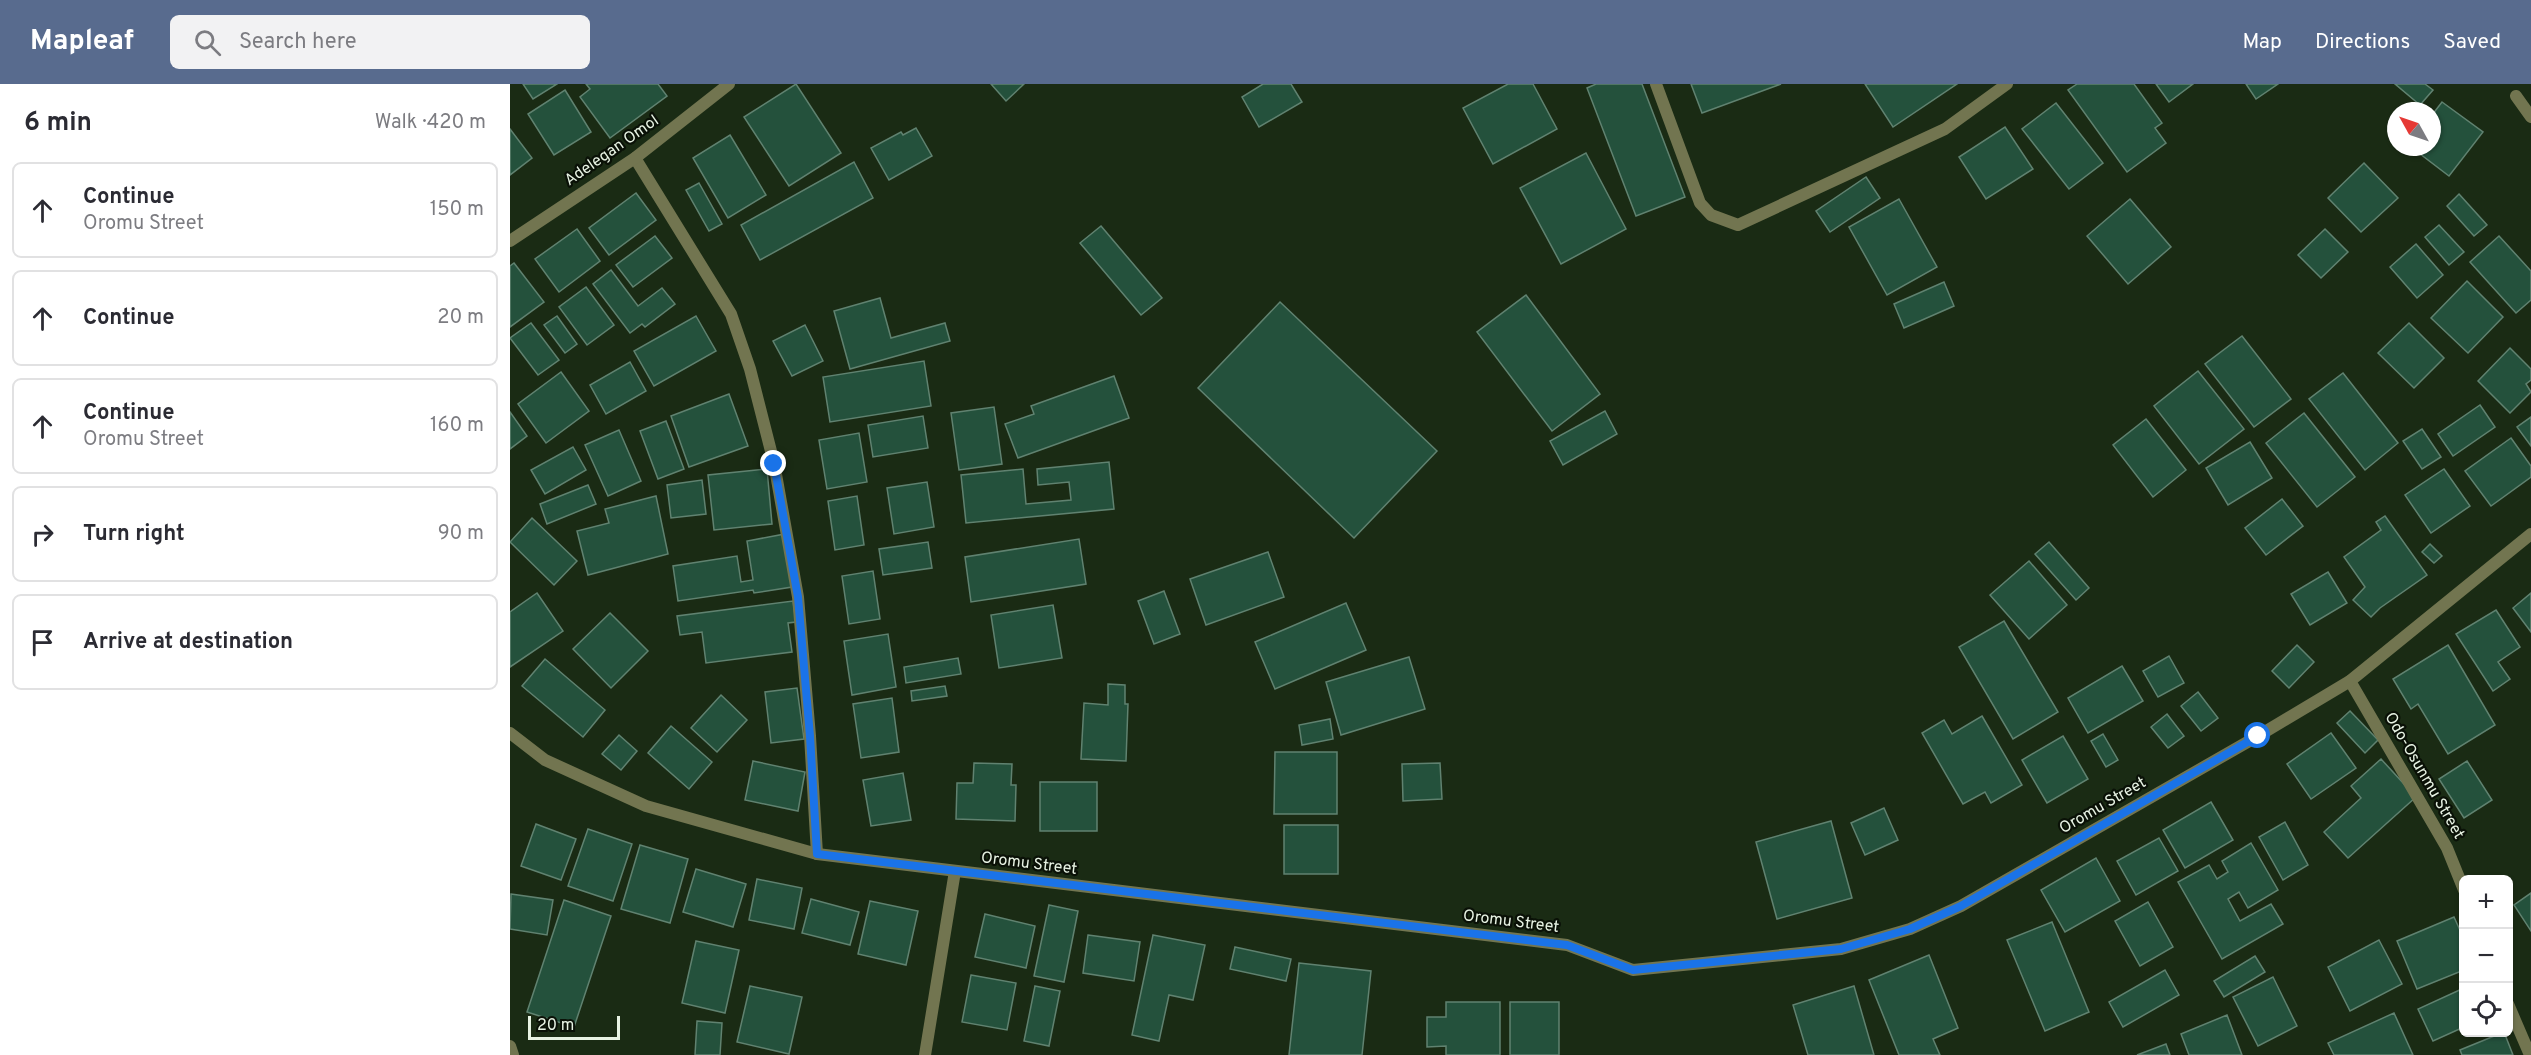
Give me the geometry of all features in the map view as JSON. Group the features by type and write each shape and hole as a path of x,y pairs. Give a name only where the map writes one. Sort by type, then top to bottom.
{"street":[{"name":"Adelegan Omol","path":"510,241 635,158 729,84"},
{"path":"1656,84 1700,203 1711,215 1738,225 1945,129 2007,84"},
{"path":"2516,96 2531,117"},
{"path":"635,158 731,314 750,369 774,464 798,597 817,854"},
{"name":"Oromu Street","path":"510,733 545,760 646,806 817,854 1567,945 1633,970 1841,949 1910,929 1961,906 2350,681 2531,534"},
{"name":"Odo-Osunmu Street","path":"2350,681 2447,848 2459,880"},
{"path":"925,1055 955,871"},
{"path":"2513,1016 2530,1055"},
{"path":"510,1046 513,1055"}],"building":[{"path":"523,84 557,84 533,99"},
{"path":"586,84 658,84 667,96 610,138 580,97 590,89"},
{"path":"796,84 841,153 789,186 744,117"},
{"path":"991,84 1024,84 1006,101"},
{"path":"1263,84 1291,84 1302,102 1259,127 1242,97"},
{"path":"1508,84 1533,84 1557,129 1493,164 1463,108"},
{"path":"1596,84 1642,84 1685,197 1636,216 1587,88"},
{"path":"1691,84 1781,84 1702,113"},
{"path":"1865,84 1957,84 1893,127"},
{"path":"2077,84 2134,84 2162,123 2155,128 2166,143 2127,172 2068,90"},
{"path":"2156,84 2193,84 2169,102"},
{"path":"2246,84 2278,84 2256,99"},
{"path":"2395,84 2425,84 2433,90 2423,102 2416,102"},
{"path":"565,90 591,132 554,155 528,114"},
{"path":"2056,103 2103,163 2069,189 2022,129"},
{"path":"2441,103 2483,132 2449,176 2423,156 2441,156"},
{"path":"2005,127 2033,169 1986,199 1959,157"},
{"path":"916,128 932,156 889,180 871,148 901,132 903,135"},
{"path":"510,129 532,158 510,175"},
{"path":"730,135 766,195 728,218 693,158"},
{"path":"1586,153 1626,229 1561,264 1520,188"},
{"path":"854,162 873,198 760,260 741,225"},
{"path":"2364,163 2398,198 2361,232 2328,198"},
{"path":"1866,177 1880,198 1830,232 1816,211"},
{"path":"699,183 722,224 709,231 686,190"},
{"path":"636,193 656,220 609,255 589,228"},
{"path":"2459,194 2487,225 2474,236 2447,206"},
{"path":"1899,199 1937,267 1887,295 1849,227"},
{"path":"2130,199 2171,247 2128,284 2087,236"},
{"path":"2439,225 2464,252 2449,265 2425,237"},
{"path":"1101,226 1162,298 1141,315 1080,243"},
{"path":"577,229 600,261 559,292 535,259"},
{"path":"2325,229 2348,252 2321,278 2298,255"},
{"path":"655,236 672,258 633,287 616,265"},
{"path":"2499,236 2531,271 2531,300 2516,313 2470,262"},
{"path":"2416,244 2443,275 2417,298 2390,267"},
{"path":"514,263 544,302 510,327 510,266"},
{"path":"611,270 638,306 662,288 675,304 645,327 642,324 630,333 593,284"},
{"path":"2467,281 2503,317 2468,353 2431,318"},
{"path":"1944,282 1954,306 1904,328 1894,304"},
{"path":"586,287 614,325 587,345 559,307"},
{"path":"1526,295 1600,394 1552,431 1477,332"},
{"path":"880,298 891,338 945,323 950,341 850,369 834,311"},
{"path":"1280,302 1437,451 1354,538 1198,388"},
{"path":"557,316 577,344 565,353 544,325"},
{"path":"696,316 716,351 654,386 634,351"},
{"path":"531,323 559,360 538,375 510,338"},
{"path":"2409,323 2444,358 2414,388 2378,353"},
{"path":"805,325 823,361 792,376 773,341"},
{"path":"2242,336 2291,399 2254,427 2205,364"},
{"path":"2510,348 2531,369 2531,380 2526,384 2531,392 2510,413 2478,381"},
{"path":"924,361 931,406 830,422 823,377"},
{"path":"630,362 646,391 606,414 590,385"},
{"path":"2198,371 2244,429 2199,464 2154,406"},
{"path":"561,372 589,411 546,443 518,404"},
{"path":"2343,373 2398,443 2365,470 2309,399"},
{"path":"1114,376 1129,418 1018,458 1005,424 1034,414 1031,406"},
{"path":"729,394 748,446 689,467 671,416"},
{"path":"2480,405 2495,427 2453,456 2438,434"},
{"path":"994,407 1002,464 959,470 951,413"},
{"path":"1605,411 1617,434 1563,465 1550,441"},
{"path":"510,412 527,436 510,449"},
{"path":"2304,413 2355,477 2317,507 2266,443"},
{"path":"923,416 928,448 873,457 868,425"},
{"path":"2531,417 2531,446 2517,427"},
{"path":"2146,419 2186,470 2153,497 2113,445"},
{"path":"666,421 684,469 658,479 640,431"},
{"path":"2422,429 2441,457 2422,469 2403,441"},
{"path":"619,430 641,481 608,496 585,445"},
{"path":"859,433 867,482 827,489 819,440"},
{"path":"2511,438 2531,466 2531,477 2491,506 2465,471"},
{"path":"2250,442 2272,478 2228,505 2206,468"},
{"path":"573,447 586,470 545,494 531,470"},
{"path":"1109,462 1114,509 966,523 961,475 1023,469 1026,504 1071,500 1069,482 1038,485 1037,469"},
{"path":"767,469 772,524 714,530 708,475"},
{"path":"2444,469 2470,506 2431,533 2405,495"},
{"path":"702,480 706,514 671,518 667,485"},
{"path":"927,482 934,527 894,534 887,488"},
{"path":"588,485 596,504 547,524 540,504"},
{"path":"656,496 668,554 588,575 577,531 609,523 605,509"},
{"path":"857,496 864,545 835,550 828,501"},
{"path":"2282,499 2303,526 2266,555 2245,528"},
{"path":"2385,516 2427,575 2380,608 2371,617 2353,600 2365,587 2344,557 2381,530 2376,522"},
{"path":"532,518 577,561 554,585 510,542"},
{"path":"785,534 792,587 678,601 673,566 737,556 741,582 753,580 747,541"},
{"path":"1079,539 1086,584 971,602 965,557"},
{"path":"928,542 932,568 883,575 879,549"},
{"path":"2049,542 2089,588 2076,600 2035,554"},
{"path":"2430,544 2442,556 2434,563 2422,552"},
{"path":"1268,552 1284,597 1206,625 1190,579"},
{"path":"2029,561 2067,605 2029,639 1990,595"},
{"path":"873,571 880,619 849,624 842,576"},
{"path":"2328,572 2347,603 2310,625 2291,594"},
{"path":"1164,591 1180,634 1154,644 1138,601"},
{"path":"537,593 563,631 510,667 510,612"},
{"path":"2531,593 2531,632 2513,608"},
{"path":"793,601 796,622 788,623 792,652 706,663 702,632 680,635 677,616"},
{"path":"1346,603 1366,650 1275,689 1255,642"},
{"path":"1053,605 1062,658 999,668 991,615"},
{"path":"2496,610 2520,647 2498,662 2510,679 2493,691 2456,634"},
{"path":"610,613 648,651 611,688 573,649"},
{"path":"2004,621 2058,712 2013,739 1959,647"},
{"path":"888,634 896,687 852,695 844,641"},
{"path":"2297,645 2314,662 2289,688 2272,671"},
{"path":"2448,645 2495,725 2448,754 2418,704 2411,709 2393,679"},
{"path":"2169,656 2184,683 2158,697 2143,671"},
{"path":"1409,657 1425,709 1341,735 1326,682"},
{"path":"958,658 961,674 906,683 904,667"},
{"path":"545,659 605,710 583,737 522,686"},
{"path":"2122,666 2143,701 2088,733 2068,698"},
{"path":"1108,684 1125,685 1125,704 1128,704 1126,761 1081,759 1084,703 1108,705"},
{"path":"945,686 947,696 912,701 911,691"},
{"path":"797,688 804,739 771,743 765,692"},
{"path":"2198,692 2218,718 2201,731 2181,706"},
{"path":"721,695 747,720 717,752 691,728"},
{"path":"892,698 899,752 861,758 853,704"},
{"path":"2350,711 2378,740 2365,753 2337,723"},
{"path":"2167,714 2184,736 2168,748 2151,727"},
{"path":"1982,716 2022,785 1991,803 1985,792 1963,804 1922,733 1944,720 1952,734"},
{"path":"1330,719 1333,739 1302,745 1299,725"},
{"path":"671,726 712,762 689,789 648,753"},
{"path":"2331,733 2356,768 2311,799 2287,764"},
{"path":"2103,734 2118,760 2106,767 2091,741"},
{"path":"619,735 637,751 621,770 602,754"},
{"path":"2063,736 2088,779 2047,803 2022,760"},
{"path":"1275,752 1337,752 1337,814 1274,814"},
{"path":"2381,759 2416,797 2348,858 2324,832 2361,798 2351,786"},
{"path":"753,761 805,772 798,811 745,800"},
{"path":"2467,761 2492,800 2464,818 2439,779"},
{"path":"974,763 1012,764 1011,785 1016,785 1015,821 956,819 957,783 973,783"},
{"path":"1440,763 1442,799 1403,801 1402,764"},
{"path":"903,773 911,820 871,826 863,780"},
{"path":"1040,782 1097,782 1097,831 1040,831"},
{"path":"2211,802 2233,840 2185,868 2163,830"},
{"path":"1884,808 1898,840 1865,855 1851,823"},
{"path":"1831,821 1852,898 1777,919 1756,842"},
{"path":"2285,822 2308,865 2283,880 2259,837"},
{"path":"536,824 576,839 561,880 521,866"},
{"path":"1284,825 1338,825 1338,874 1284,874"},
{"path":"588,829 632,844 613,901 568,886"},
{"path":"2159,838 2178,871 2136,895 2117,861"},
{"path":"2251,843 2278,890 2248,908 2239,892 2228,899 2240,921 2271,904 2283,924 2222,959 2178,882 2209,865 2217,879 2228,872 2222,861"},
{"path":"640,845 688,859 670,923 621,909"},
{"path":"2096,858 2120,901 2065,932 2041,890"},
{"path":"696,869 746,884 733,927 683,912"},
{"path":"757,879 802,888 794,929 749,920"},
{"path":"2531,893 2531,931 2514,905"},
{"path":"511,894 553,900 547,935 510,929"},
{"path":"811,899 859,912 850,945 802,933"},
{"path":"564,900 611,916 574,1027 527,1012"},
{"path":"870,901 918,911 906,965 858,954"},
{"path":"2148,902 2173,947 2140,966 2115,921"},
{"path":"1049,905 1078,911 1064,982 1034,976"},
{"path":"985,914 1035,926 1026,968 975,957"},
{"path":"2454,917 2459,928 2459,972 2417,989 2397,941"},
{"path":"2052,922 2089,1012 2045,1031 2007,940"},
{"path":"1088,935 1140,942 1134,981 1083,973"},
{"path":"1153,935 1205,945 1193,1000 1169,995 1159,1041 1132,1035"},
{"path":"2379,940 2402,984 2350,1011 2328,967"},
{"path":"696,941 739,950 725,1013 682,1003"},
{"path":"1235,947 1291,959 1286,981 1230,969"},
{"path":"1929,955 1958,1028 1933,1039 1940,1055 1899,1055 1869,980"},
{"path":"2255,956 2265,972 2224,997 2214,981"},
{"path":"1299,963 1371,971 1362,1055 1289,1055"},
{"path":"2165,970 2179,995 2123,1027 2109,1002"},
{"path":"971,975 1016,983 1007,1030 962,1022"},
{"path":"2273,977 2297,1026 2258,1046 2233,997"},
{"path":"750,986 802,997 789,1054 737,1042"},
{"path":"1035,986 1060,991 1049,1046 1024,1041"},
{"path":"1854,986 1874,1055 1808,1055 1793,1005"},
{"path":"2459,990 2459,1029 2433,1041 2418,1009"},
{"path":"1446,1002 1500,1002 1500,1055 1446,1055 1446,1046 1427,1047 1427,1017 1446,1017"},
{"path":"1510,1002 1559,1002 1559,1055 1510,1055"},
{"path":"2394,1013 2413,1055 2334,1055 2328,1043"},
{"path":"2227,1015 2242,1055 2189,1055 2181,1034"},
{"path":"697,1021 722,1023 720,1055 695,1055"},
{"path":"2492,1037 2506,1037 2513,1055 2462,1055 2460,1050"},
{"path":"2166,1044 2170,1055 2137,1055"}],"route":[{"path":"774,464 798,597 817,854 1567,945 1633,970 1841,949 1910,929 1961,906 2258,736"}]}
